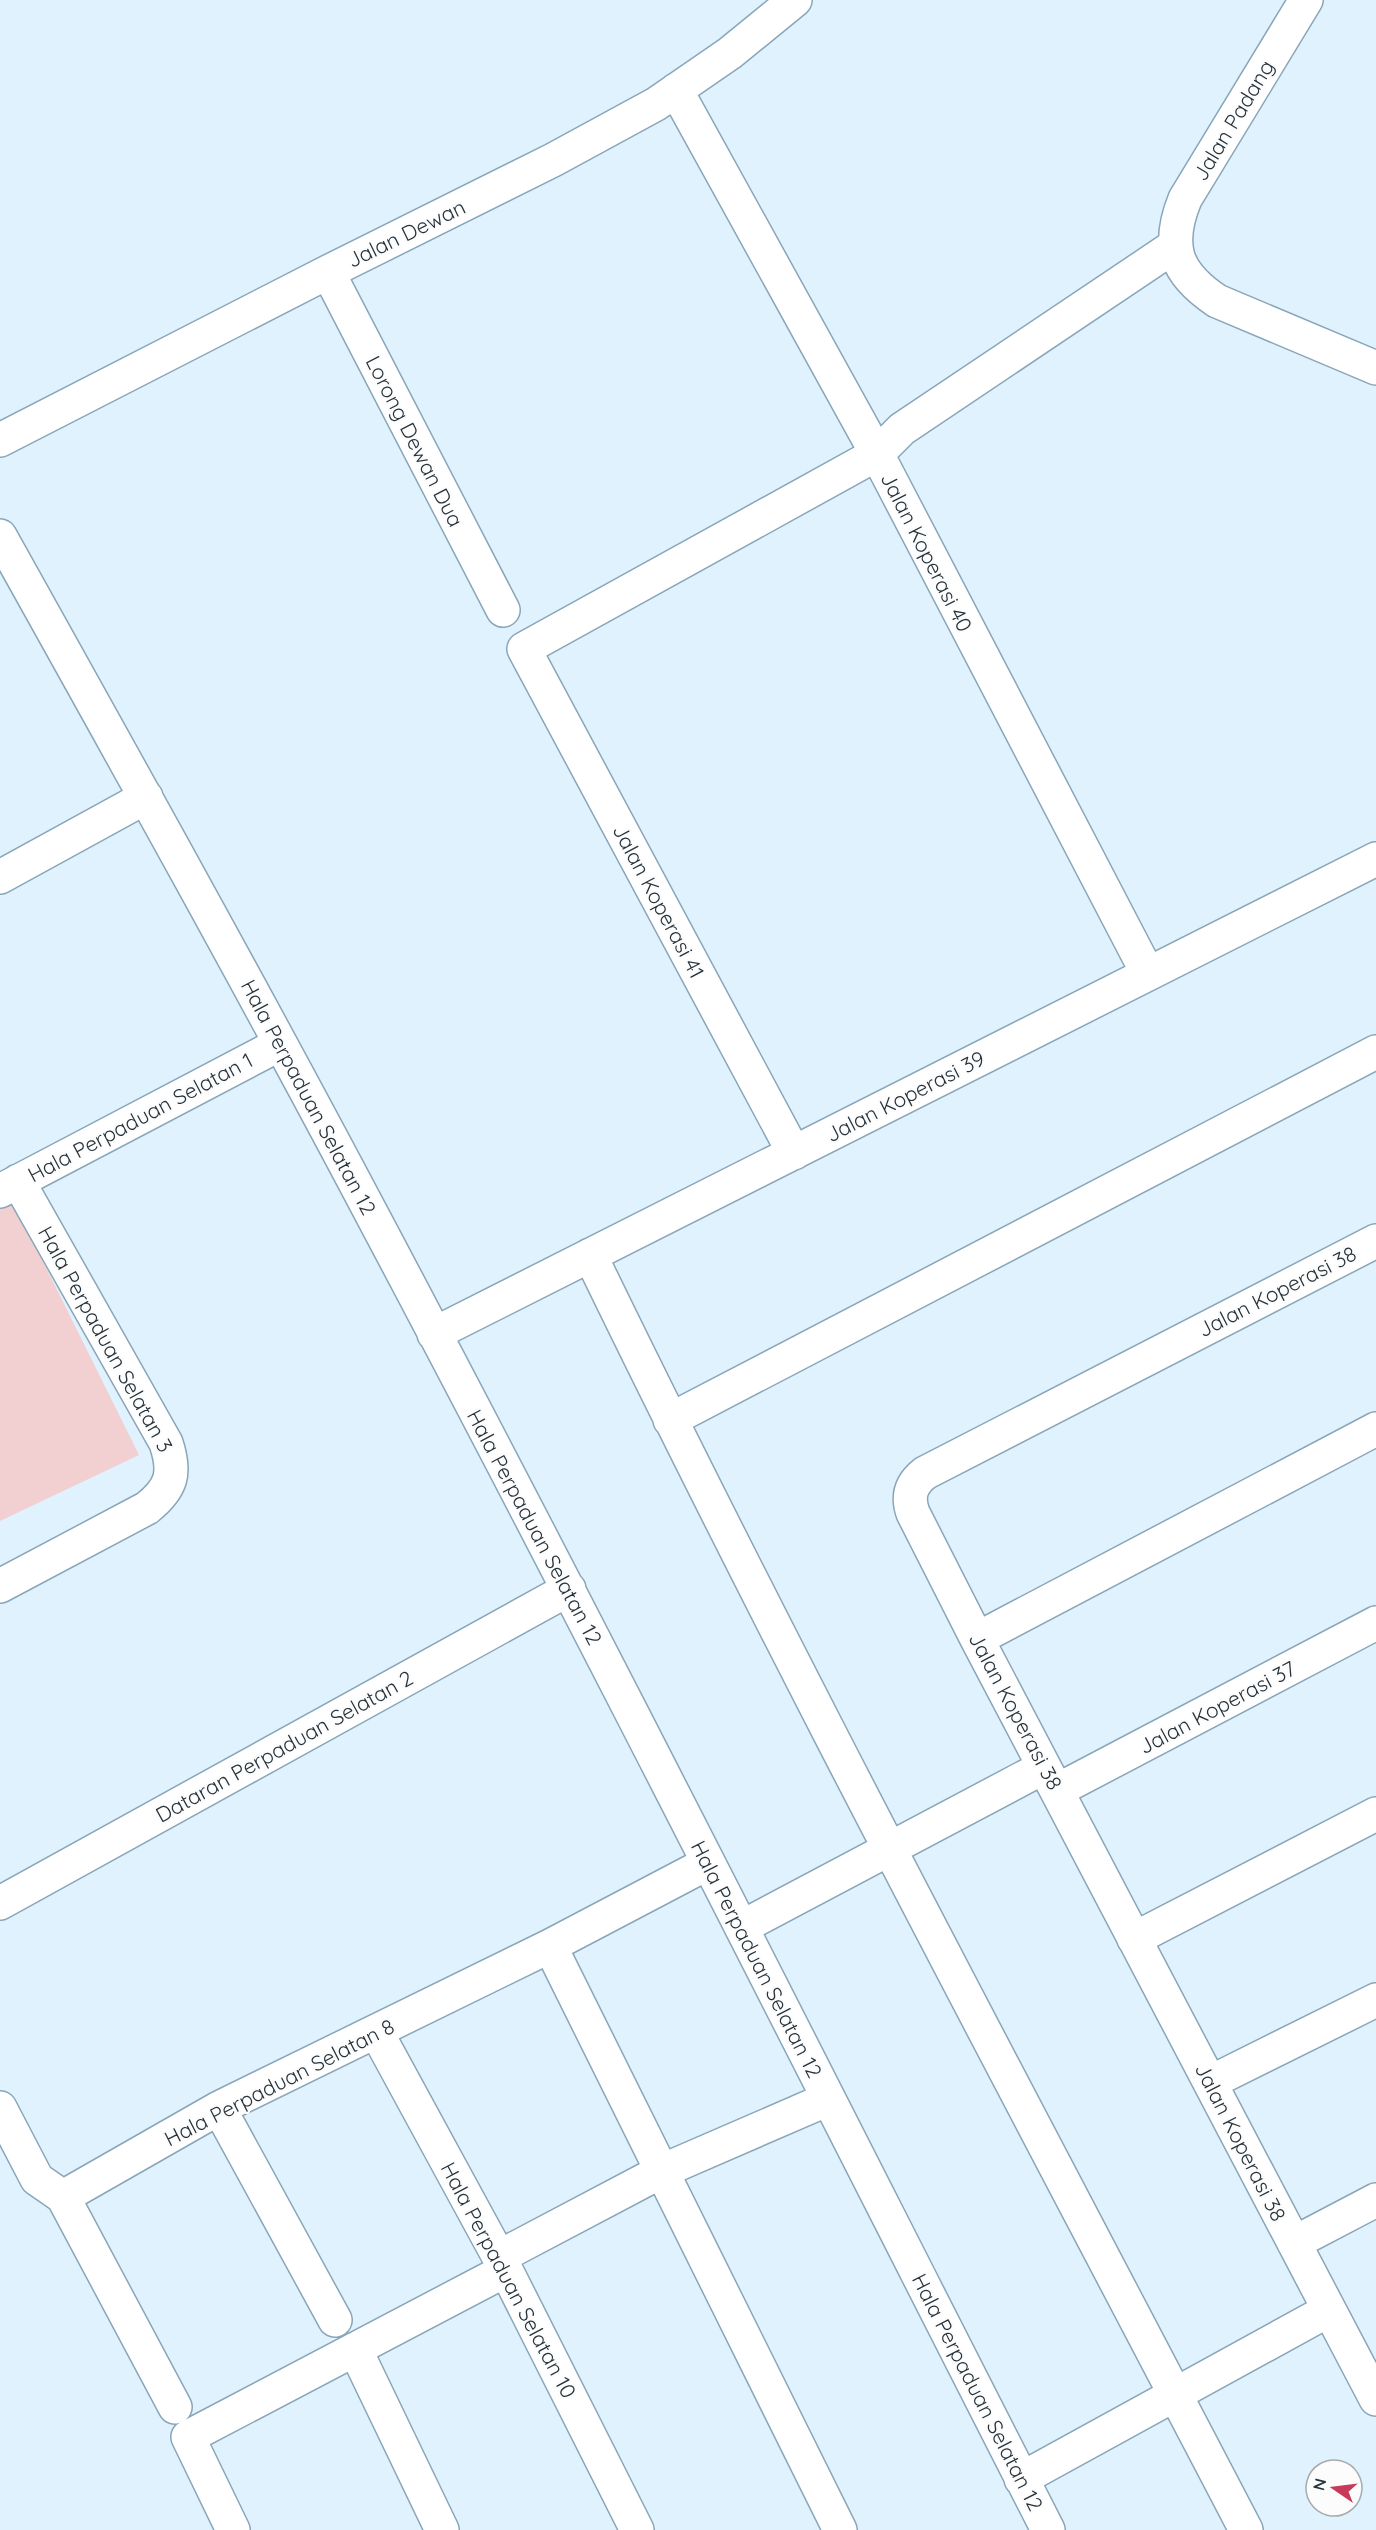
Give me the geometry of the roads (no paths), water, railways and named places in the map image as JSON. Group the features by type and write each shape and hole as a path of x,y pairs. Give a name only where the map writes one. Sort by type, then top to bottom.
{"street":[{"name":"Jalan Dewan","path":"0,440 553,160 656,104 730,53 795,0"},
{"name":"Jalan Padang","path":"1176,245 1176,221 1185,199 1306,0"},
{"path":"676,90 877,454"},
{"path":"1176,245 1183,269 1197,288 1218,301 1376,368"},
{"name":"Jalan Koperasi 40","path":"1148,974 877,454 902,429 1176,245"},
{"name":"Lorong Dewan Dua","path":"328,272 503,610"},
{"name":"Jalan Koperasi 41","path":"794,1153 524,648 877,454"},
{"name":"Hala Perpaduan Selatan 12","path":"0,536 146,797 280,1044 569,1589 1048,2530"},
{"path":"0,877 146,797"},
{"name":"Jalan Koperasi 39","path":"434,1334 1376,859"},
{"name":"Hala Perpaduan Selatan 1","path":"9,1186 280,1044"},
{"path":"670,1420 1376,1052"},
{"name":"Hala Perpaduan Selatan 3","path":"0,1586 147,1508 162,1496 170,1479 172,1461 166,1443 9,1186"},
{"name":"Jalan Koperasi 38","path":"1374,2390 1329,2310 1134,1939 977,1639 909,1502 916,1480 925,1473 1376,1241"},
{"path":"590,1256 670,1420 888,1850 1246,2530"},
{"path":"977,1639 1376,1429"},
{"name":"Dataran Perpaduan Selatan 2","path":"0,1903 569,1589"},
{"name":"Jalan Koperasi 37","path":"742,1927 888,1850 1051,1779 1376,1623"},
{"path":"1134,1939 1376,1814"},
{"name":"Hala Perpaduan Selatan 8","path":"63,2197 219,2108 550,1946 708,1863"},
{"path":"550,1946 840,2530"},
{"path":"1211,2082 1376,2000"},
{"name":"Hala Perpaduan Selatan 10","path":"377,2032 503,2264 637,2530"},
{"path":"233,2530 188,2437 355,2349 662,2171 828,2099"},
{"path":"0,2108 37,2179 63,2197 175,2407"},
{"path":"219,2108 335,2320"},
{"path":"1294,2243 1376,2200"},
{"path":"1022,2479 1329,2310"},
{"path":"355,2349 442,2530"}]}
